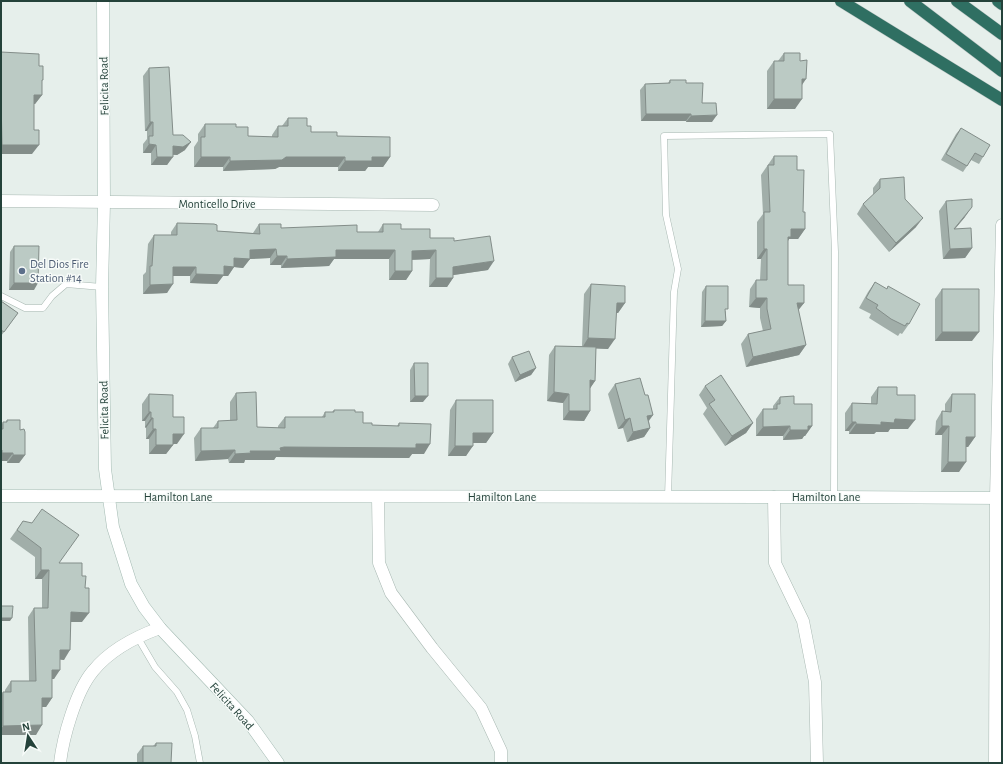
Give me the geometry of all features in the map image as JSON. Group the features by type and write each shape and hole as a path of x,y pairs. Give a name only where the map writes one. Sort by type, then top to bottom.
{"highway":[{"path":"841,1 1002,100"},
{"path":"910,1 1002,71"},
{"path":"951,1 972,12"},
{"path":"957,1 1002,34"},
{"path":"998,1 1002,4"}],"street":[{"name":"Felicita Road","path":"103,1 104,203 102,287 105,469 113,527 131,584 144,607 160,628 248,721 278,763"},
{"name":"Monticello Drive","path":"1,201 433,205"},
{"path":"994,763 1002,225"},
{"name":"Hamilton Lane","path":"1,496 834,496 999,498"},
{"path":"378,497 379,563 391,593 432,648 481,708 501,751 501,763"},
{"path":"774,497 775,563 803,621 815,682 816,763"},
{"path":"60,763 64,737 83,687 92,672 106,657 138,638 160,628"}],"lane":[{"path":"668,497 674,292 678,269 666,215 664,136 830,134 835,252 834,496"},
{"path":"1,296 25,308 43,308 52,296 66,284 102,287"},
{"path":"138,638 155,667 177,692 187,710 195,736 200,763"}],"building":[{"path":"1,52 39,54 39,66 43,66 43,80 42,95 34,95 34,130 39,130 39,145 2,145"},
{"path":"784,53 800,53 800,61 807,60 806,79 802,79 802,99 774,99 774,61 784,61"},
{"path":"169,67 173,135 183,135 191,142 183,147 173,146 173,157 157,157 156,145 149,144 149,136 153,136 153,122 150,122 149,68"},
{"path":"670,80 686,80 686,83 703,83 702,103 716,103 717,115 691,116 691,114 646,114 645,84 670,83"},
{"path":"288,118 307,118 307,126 311,126 311,132 337,132 337,136 390,137 390,157 372,157 372,161 345,161 345,157 286,157 282,160 230,161 230,157 201,157 201,137 205,137 205,124 236,124 236,127 248,127 248,136 278,137 278,126 288,126"},
{"path":"961,128 990,145 983,157 975,153 967,166 946,154"},
{"path":"774,156 797,156 797,170 804,170 803,212 805,212 805,229 791,229 791,237 788,237 788,285 804,285 804,303 797,303 806,345 753,357 748,334 771,329 767,309 767,298 756,298 756,280 767,280 767,249 764,249 764,212 770,212 768,165 774,165"},
{"path":"904,177 905,199 923,218 896,243 863,204 880,188 880,179"},
{"path":"972,199 972,207 954,229 971,228 972,248 950,249 946,201"},
{"path":"177,223 214,224 217,225 217,231 260,234 259,224 281,224 281,228 357,225 357,232 383,232 383,224 401,224 401,229 430,229 430,238 454,238 454,241 490,236 494,261 453,267 453,278 436,278 436,250 412,251 412,271 395,271 395,250 336,250 336,257 287,259 287,256 277,256 276,249 250,250 250,259 234,258 234,267 224,266 224,275 196,274 196,267 173,267 173,284 150,285 150,266 152,266 154,235 177,235"},
{"name":"Del Dios Fire Station #14","path":"14,246 39,246 38,283 14,283"},
{"path":"875,282 887,289 888,286 920,304 909,324 907,323 905,326 891,319 876,308 878,305 866,298"},
{"path":"591,284 625,286 625,303 617,303 615,339 588,338"},
{"path":"706,286 728,286 728,309 725,309 726,321 705,321"},
{"path":"942,289 979,289 979,332 942,332"},
{"path":"1,301 18,313 4,332 1,330"},
{"path":"555,346 596,347 595,381 590,380 590,411 569,411 569,394 554,392"},
{"path":"529,351 536,368 520,375 512,357"},
{"path":"414,363 428,363 428,396 415,396"},
{"path":"721,375 753,423 732,436 709,404 715,400 705,386"},
{"path":"640,378 645,395 648,395 653,415 647,416 650,428 633,432 630,418 625,420 615,384"},
{"path":"878,387 897,387 897,395 915,395 915,420 895,419 894,423 881,422 881,425 856,424 856,422 852,422 852,403 877,404"},
{"path":"256,392 257,427 285,428 285,417 325,417 325,412 334,412 334,410 355,410 355,412 363,412 363,423 372,423 372,425 399,426 399,423 431,424 430,444 416,444 416,448 284,447 280,448 281,451 250,451 251,453 235,454 235,450 201,451 201,428 218,428 218,421 237,420 236,393"},
{"path":"149,394 173,395 173,417 184,417 184,434 173,434 173,445 156,445 156,429 153,429 153,418 151,418 151,412 149,412"},
{"path":"952,394 975,394 975,437 966,437 966,462 948,462 949,426 942,426 942,411 951,412"},
{"path":"794,396 794,404 812,404 812,426 808,426 808,430 790,430 790,426 763,427 763,409 777,409 777,404 780,404 780,397"},
{"path":"456,400 493,400 493,433 473,433 473,446 455,446"},
{"path":"7,420 20,420 20,430 24,429 25,432 25,455 2,453 1,429 3,429 3,422 7,422"},
{"path":"42,509 79,535 59,563 82,563 82,576 86,576 85,588 89,588 89,613 71,612 70,650 60,650 60,670 52,670 52,698 42,698 42,725 3,726 3,692 11,692 11,681 36,681 34,608 48,608 49,570 41,570 41,548 17,530 23,521 32,523"},
{"path":"1,606 13,606 12,618 1,618"},
{"path":"156,743 172,743 171,763 143,763 143,746 156,746"}],"place":[{"name":"Del Dios Fire Station #14","path":"22,271"}]}
